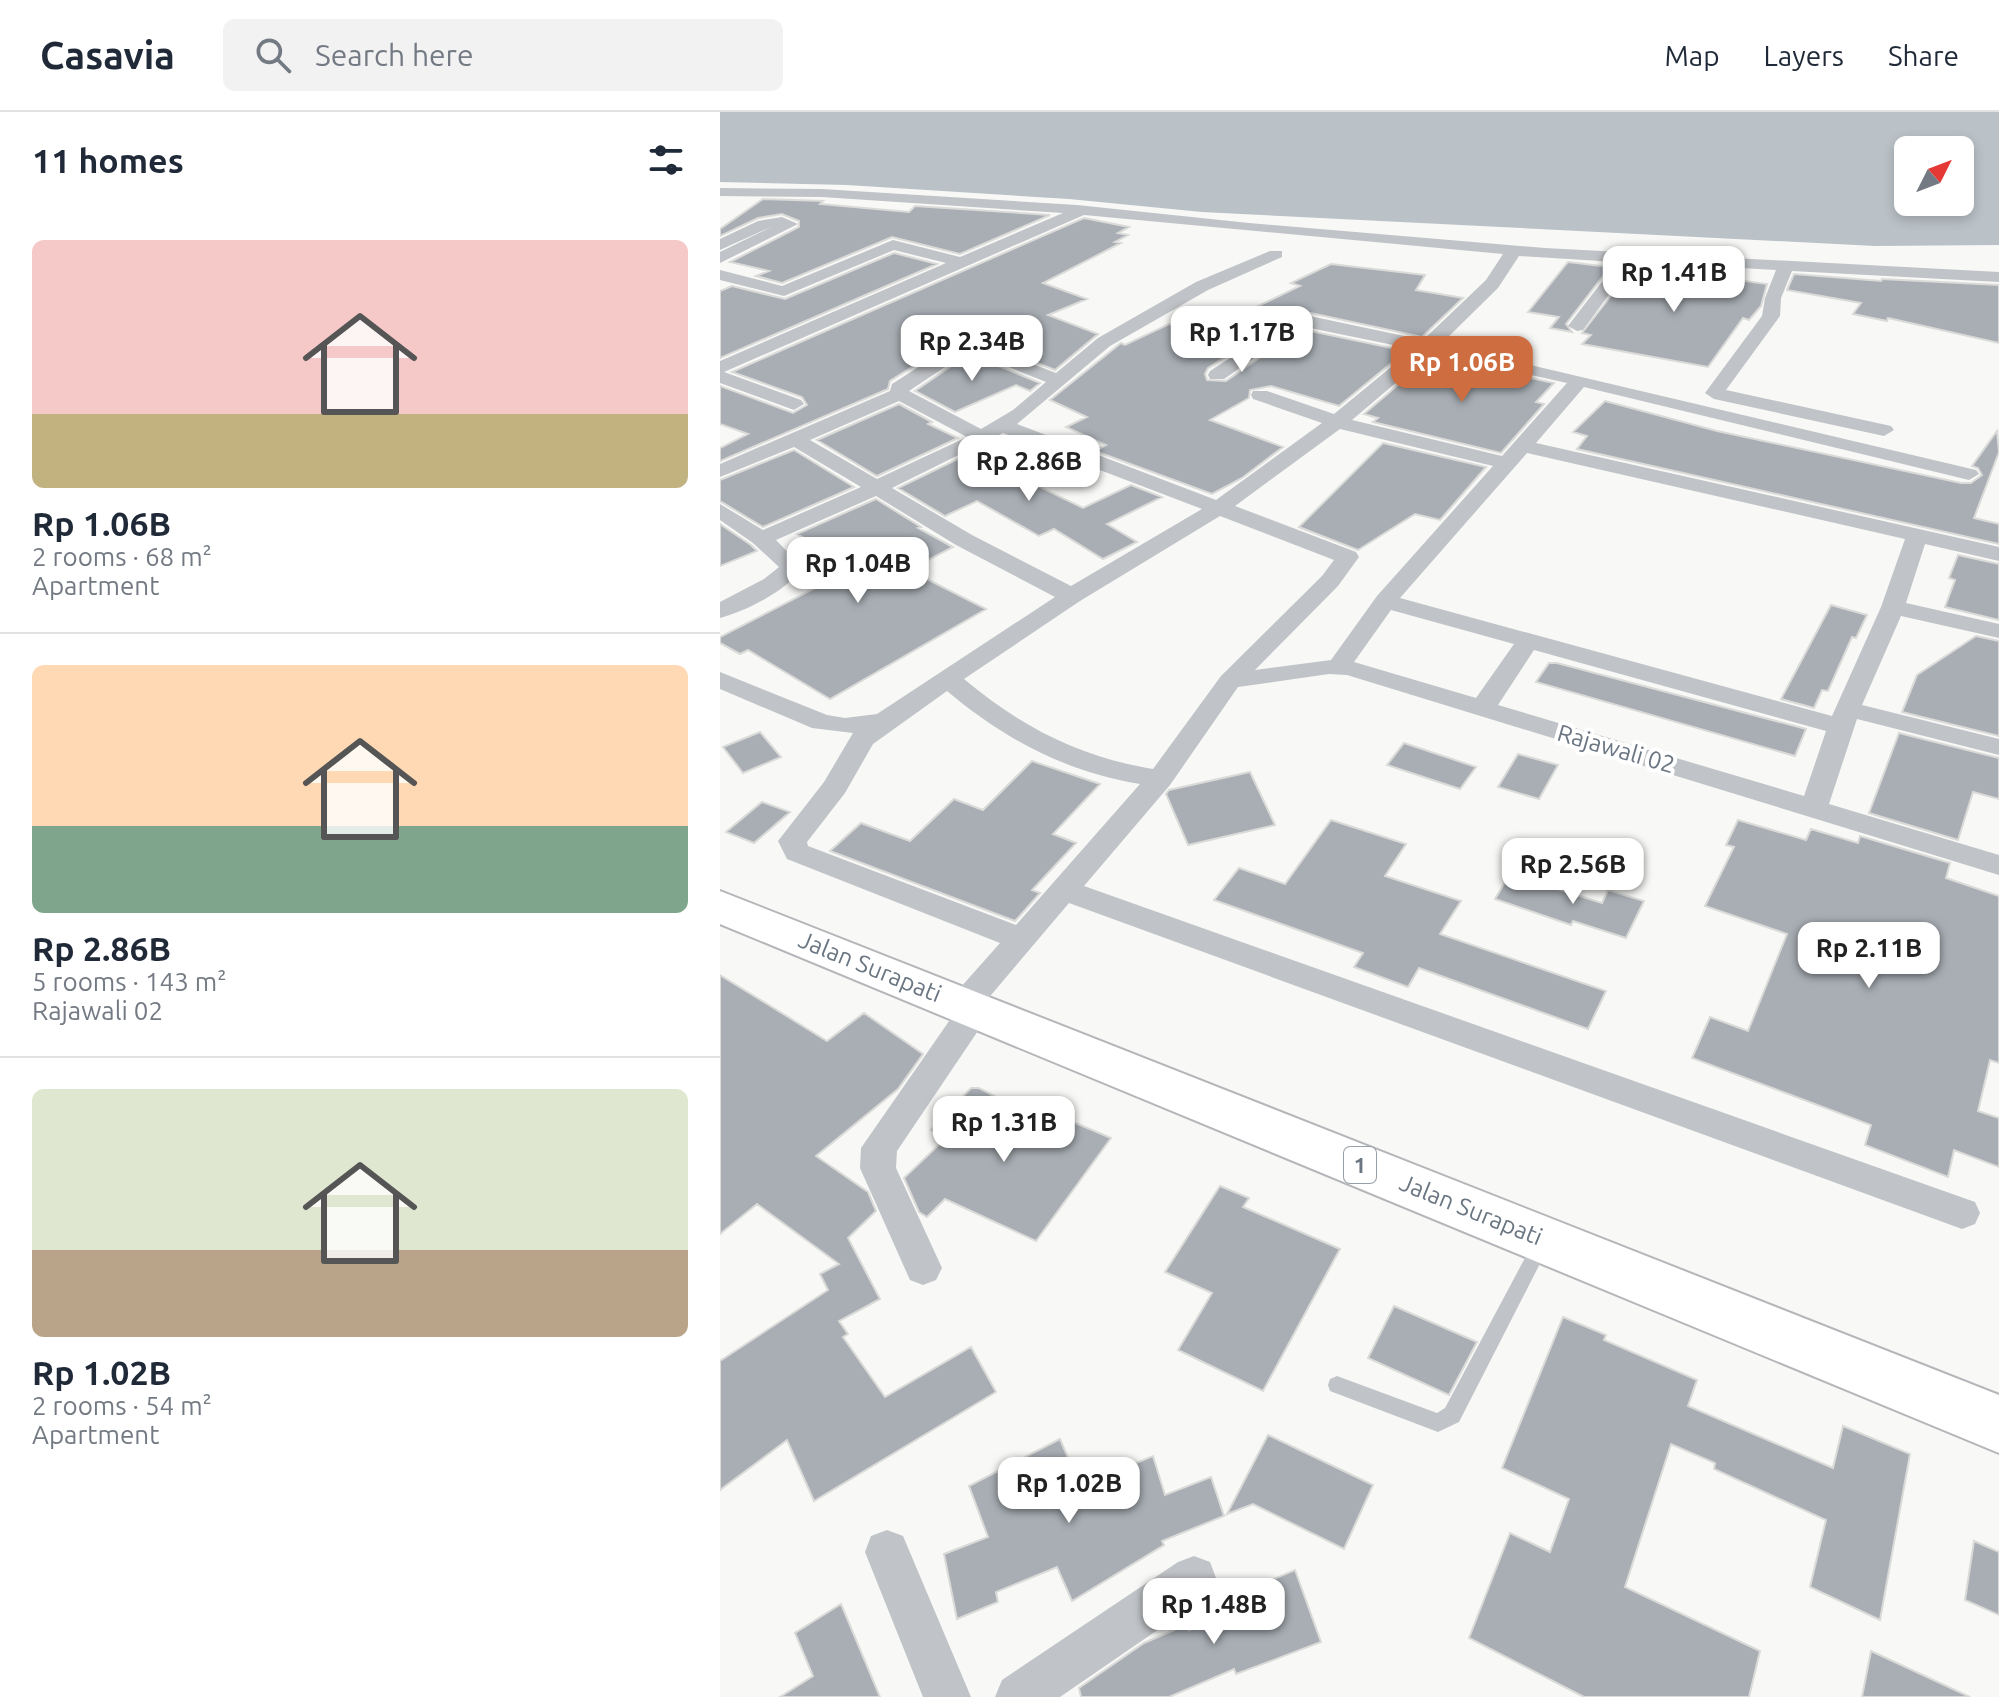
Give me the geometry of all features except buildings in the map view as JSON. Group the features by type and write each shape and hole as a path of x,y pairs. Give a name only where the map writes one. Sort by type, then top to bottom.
{"highway":[{"name":"Jalan Surapati","path":"720,907 1999,1424"}],"street":[{"path":"720,192 971,201 1513,251 1999,277"},
{"path":"720,245 768,222 805,193"},
{"path":"950,215 971,201"},
{"path":"721,369 1082,210"},
{"path":"720,258 790,225 780,220 768,222"},
{"path":"720,275 784,291 893,245 960,262"},
{"path":"1020,939 797,852 792,841 835,787 862,739 946,677 1072,596 1220,507 1337,422 1448,329 1499,276 1513,251"},
{"path":"761,538 811,519 982,437 1059,381 1104,342 1202,286 1276,254"},
{"path":"1577,326 1628,258"},
{"path":"1785,267 1773,298 1771,316 1714,393 1884,430"},
{"path":"1217,375 1300,320 1580,380 1969,474"},
{"path":"1418,324 1448,329"},
{"path":"900,394 899,388 962,347 971,345 1059,381"},
{"path":"721,369 794,404"},
{"path":"1339,666 1385,601 1580,380"},
{"path":"900,394 982,437"},
{"path":"720,471 900,394"},
{"path":"1260,395 1337,422 1514,454 1999,554"},
{"path":"923,1268 878,1168 879,1148 970,1008 1020,939 1160,779 1230,681 1330,581 1348,557 1001,425"},
{"path":"795,439 964,540 1072,596"},
{"path":"720,510 761,538 790,565 791,572 720,611"},
{"path":"1814,807 1844,718 1893,607 1917,536"},
{"path":"1385,601 1528,641 1844,718 1999,747"},
{"path":"1893,607 1999,631"},
{"path":"1481,710 1528,641"},
{"name":"Rajawali 02","path":"1230,681 1339,666 1999,865"},
{"path":"946,677 988,714 1026,738 1070,758 1128,775 1160,779"},
{"path":"720,680 821,722 845,726 884,721"},
{"path":"1064,890 1962,1213"},
{"path":"887,1552 947,1697"},
{"path":"1019,1697 1194,1578"}],"lane":[{"path":"1337,1385 1438,1423 1445,1421 1452,1415 1544,1239"}],"shaded area":[{"path":"720,112 1999,112 1999,245 1875,246 1202,212 1069,199 847,185 720,182"}]}
